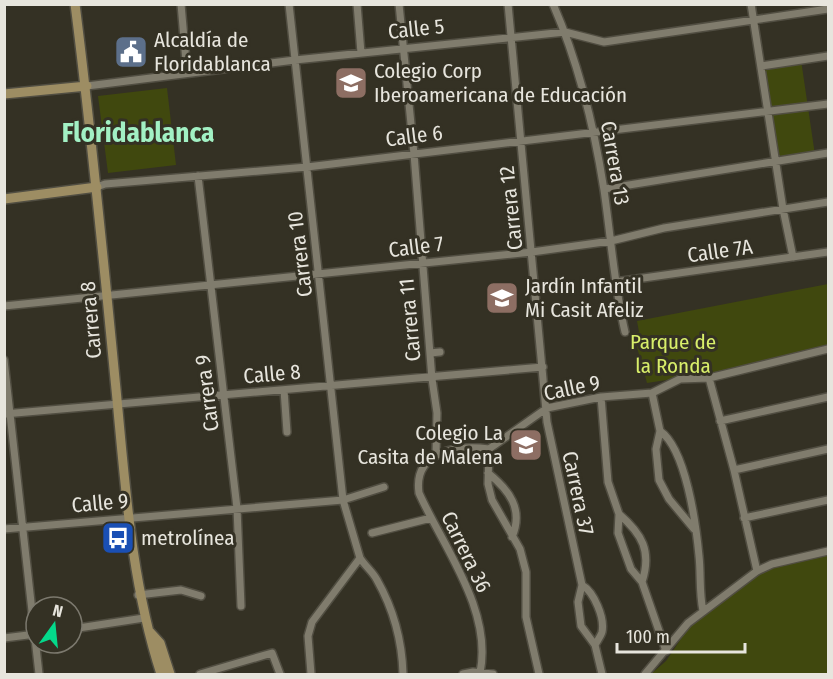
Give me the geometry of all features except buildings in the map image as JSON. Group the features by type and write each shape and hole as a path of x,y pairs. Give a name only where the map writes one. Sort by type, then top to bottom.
{"main road":[{"name":"Carrera 8","path":"75,4 87,86 138,595 161,675"},
{"name":"Calle 5","path":"4,94 87,86"},
{"name":"Calle 6","path":"4,199 97,187"},
{"name":"Carrera 8","path":"149,630 160,643 170,675"}],"street":[{"path":"182,4 187,73"},
{"name":"Carrera 10","path":"289,4 343,500 360,558"},
{"path":"357,4 361,53"},
{"name":"Carrera 11","path":"399,4 432,379 437,412 436,454"},
{"name":"Carrera 12","path":"508,4 547,408"},
{"name":"Carrera 13","path":"553,4 585,92 595,134 615,282 625,332"},
{"path":"751,4 783,209 794,257"},
{"name":"Calle 5","path":"87,86 295,60 565,32 604,42 828,9"},
{"path":"760,66 828,56"},
{"name":"Calle 6","path":"97,187 307,167 595,134 828,104"},
{"path":"604,189 828,153"},
{"name":"Carrera 9","path":"198,176 237,508 241,606"},
{"name":"Calle 7","path":"4,306 532,252 611,241 664,228 828,202"},
{"name":"Calle 7A","path":"615,282 828,252"},
{"name":"Calle 9","path":"489,449 547,408 601,397 652,393 680,379 709,378 828,349"},
{"path":"430,353 441,352"},
{"path":"4,360 7,413 30,595"},
{"name":"Calle 8","path":"7,413 432,379 543,367"},
{"path":"709,378 734,470 757,571"},
{"path":"284,390 286,432"},
{"path":"652,393 660,431 656,449 659,480 669,499 694,529"},
{"path":"601,397 608,482 619,513 618,533 631,568 642,582 666,651"},
{"path":"720,421 828,397"},
{"name":"Carrera 37","path":"547,408 554,464 582,585 578,602 581,626 595,645 602,675"},
{"path":"660,431 669,437 683,468 699,557 699,591 703,611"},
{"path":"436,454 469,446 489,449 488,473 492,500 519,549 526,572 526,617 539,675"},
{"path":"734,470 828,449"},
{"name":"Carrera 36","path":"436,454 426,464 418,483 419,493 431,519 446,542 474,604 483,660 480,673"},
{"path":"488,473 507,488 515,506 518,519 512,537"},
{"name":"Calle 9","path":"4,529 343,500 384,488"},
{"path":"744,518 828,500"},
{"path":"619,513 633,526 647,552 647,566 642,582"},
{"path":"372,533 431,519"},
{"path":"645,675 688,623 757,571 772,564 828,551"},
{"path":"311,675 308,636 312,622 360,558 376,578 393,612 402,648 403,675"},
{"name":"Carrera 37","path":"582,585 589,589 600,617 602,630 595,645"},
{"path":"138,595 182,590 201,596"},
{"path":"84,627 144,618"},
{"path":"4,638 24,635"},
{"path":"200,675 272,653 280,675"},
{"path":"37,655 39,675"},
{"path":"463,675 480,673 493,675"}],"green space":[{"path":"801,60 815,155 775,161 761,66"},
{"path":"167,88 176,165 108,173 98,96"},
{"name":"Parque de la Ronda","path":"828,284 828,347 718,372 647,383 633,333 639,332 637,321"},
{"path":"828,553 828,674 651,674 666,661 691,624 757,574 770,567"}],"place":[{"name":"Alcaldía de Floridablanca","path":"131,52"},
{"name":"Colegio Corp Iberoamericana de Educación","path":"351,83"},
{"name":"Jardín Infantil Mi Casit Afeliz","path":"502,298"},
{"name":"Colegio La Casita de Malena","path":"526,445"},
{"name":"metrolínea","path":"118,538"}],"district":[{"name":"Floridablanca","path":"138,133"}]}
